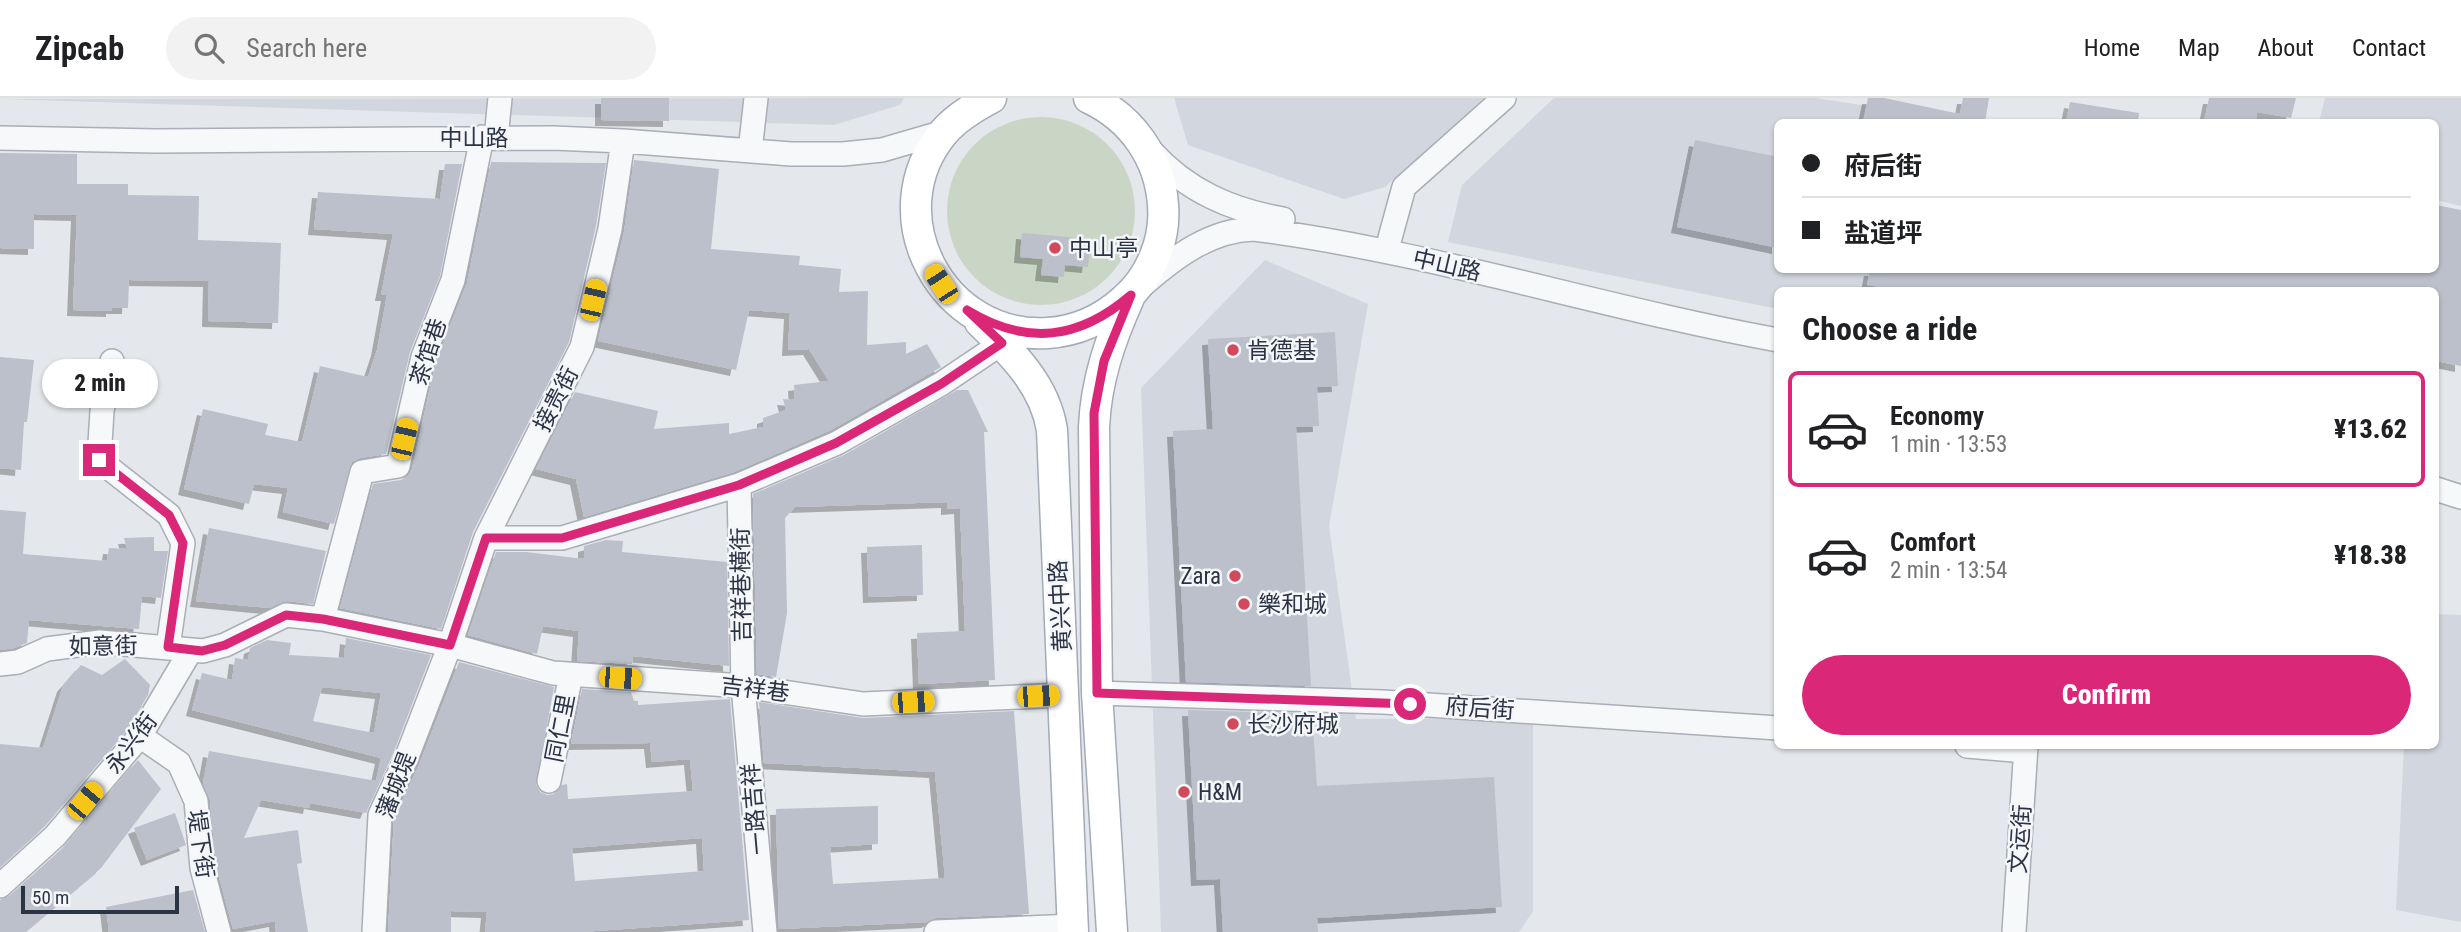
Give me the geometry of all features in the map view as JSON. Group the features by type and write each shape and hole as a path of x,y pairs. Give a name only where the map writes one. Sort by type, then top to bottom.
{"main road":[{"name":"黄兴中路","path":"966,98 934,147 923,172 916,216 923,252 931,269 953,298 1002,343 1039,389 1049,411 1052,430 1073,929"},
{"path":"944,132 959,117 991,98"},
{"path":"967,310 982,320 1017,332 1058,332 1098,320 1131,295 1145,276 1156,255 1162,232 1164,208 1161,185 1154,162 1142,142 1127,123 1099,102"},
{"name":"黄兴中路","path":"1112,932 1097,693 1094,413 1104,361 1131,295"}],"street":[{"path":"489,138 500,98"},
{"path":"750,151 757,98"},
{"path":"1390,238 1404,187 1504,98"},
{"name":"中山路","path":"0,138 156,141 489,138 624,141 792,154 862,153 901,146 944,132"},
{"name":"茶馆巷","path":"323,619 362,472 398,466 423,357 453,280 489,138"},
{"name":"接贵街","path":"450,645 486,538 582,347 610,229 624,141"},
{"name":"中山路","path":"1142,142 1161,162 1192,187 1236,208 1390,238 1721,317 1774,326"},
{"name":"中山路","path":"1131,295 1171,262 1206,240 1235,229 1254,229 1388,251 1718,329 1774,339"},
{"path":"486,538 562,538 739,485 836,443 941,384 1002,343"},
{"path":"112,361 102,411 99,460 169,515 183,543 168,647"},
{"path":"2439,474 2461,481"},
{"name":"吉祥巷横街","path":"739,485 743,686"},
{"path":"2439,490 2461,497"},
{"name":"如意街","path":"0,664 18,662 47,649 100,642 202,651 225,645 286,615 323,619 450,645"},
{"name":"吉祥巷","path":"450,645 553,674 743,686 863,704 1063,695"},
{"name":"藩城堤","path":"374,932 380,815 406,759 450,645"},
{"name":"永兴街","path":"0,886 55,836 140,736 191,650"},
{"name":"同仁里","path":"549,781 571,674"},
{"name":"一路吉祥","path":"743,686 765,932"},
{"name":"府后街","path":"1097,693 1383,702 1774,728"},
{"name":"堤下街","path":"140,736 179,763 196,801 202,868 219,932"},
{"name":"文运街","path":"2014,932 2025,749"},
{"path":"936,932 1073,929"}],"shaded area":[{"path":"904,98 900,105 834,125 0,99"},
{"path":"1174,98 1486,98 1385,187 1344,199 1188,145"},
{"path":"1554,98 1816,98 1952,119 1774,119 1774,273 2213,273 2210,287 1774,287 1774,308 1448,242 1462,185"},
{"path":"2325,98 2461,98 2461,206 2439,201 2439,119 2320,119"},
{"path":"1265,260 1368,304 1329,526 1356,719 1533,718 1533,911 1519,932 1161,932 1141,388"},
{"path":"2439,614 2461,615 2461,922 2396,910 2404,749 2439,749"}],"green space":[{"path":"1041,117 1077,124 1107,145 1128,175 1135,211 1128,247 1107,277 1077,298 1041,305 1005,298 975,277 954,247 947,211 954,175 975,145 1005,124"}],"building":[{"path":"601,98 669,98 669,121 601,120"},
{"path":"1868,98 1884,98 1960,114 1963,98 1989,98 1986,119 1864,119"},
{"path":"2209,98 2296,98 2291,118 2257,112 2257,119 2205,119"},
{"path":"2070,102 2139,113 2138,119 2067,119"},
{"path":"1695,140 1774,156 1774,247 1677,227"},
{"path":"0,153 77,154 77,184 128,184 128,195 199,196 198,240 281,243 278,323 208,321 209,281 129,280 128,308 112,308 112,311 73,310 77,215 34,214 34,249 0,248"},
{"path":"634,160 719,169 711,249 800,256 799,265 841,269 839,292 868,291 867,345 906,342 906,354 927,344 941,367 831,430 734,472 584,517 576,479 536,469 575,392 658,411 654,429 729,423 729,434 763,427 763,418 786,410 783,399 795,400 794,385 829,381 809,349 788,350 790,313 749,310 736,370 598,341 624,232"},
{"path":"491,162 606,163 596,226 569,342 473,532 441,629 340,608 373,484 401,480 408,476 412,469 436,361 467,283"},
{"path":"445,164 462,164 440,276 410,352 386,454 352,462 334,524 283,512 288,488 254,484 249,504 184,489 203,409 268,424 265,435 302,442 320,366 368,377 377,350 387,295 381,295 393,234 314,229 318,192 440,199"},
{"path":"2439,206 2461,210 2461,366 2439,362 2439,287 1867,285 1869,273 2439,273"},
{"name":"中山亭","path":"1022,233 1091,239 1088,267 1065,265 1064,277 1041,275 1043,259 1020,257"},
{"path":"1335,332 1338,386 1317,387 1319,426 1296,427 1311,686 1186,682 1173,431 1213,429 1208,339"},
{"path":"0,357 34,360 27,422 24,422 21,470 0,468"},
{"path":"957,390 968,390 988,432 984,432 995,680 919,684 917,633 965,631 960,508 947,509 947,502 795,507 785,518 787,613 776,677 757,674 753,494 844,455"},
{"path":"0,510 26,512 23,554 107,561 109,548 127,549 124,538 154,537 154,551 168,551 161,598 142,596 139,629 29,620 27,643 0,650"},
{"path":"209,528 326,551 313,604 287,601 269,608 196,601"},
{"path":"606,540 623,541 622,552 727,562 729,666 633,656 632,664 577,661 579,631 543,626 537,654 468,635 496,552 526,552 584,559 584,546"},
{"path":"922,545 923,595 869,597 867,547"},
{"path":"346,638 431,655 393,754 366,813 310,803 309,808 261,800 244,838 298,830 302,863 297,864 308,932 276,932 275,921 233,929 216,866 210,800 203,783 209,751 376,781 381,758 192,710 202,673 232,680 235,658 248,660 250,648 267,640 291,643 289,655 344,658","holes":["322,687 381,693 374,733 313,721"]},
{"path":"125,659 150,685 148,695 129,728 45,826 0,867 0,744 43,748 63,686 81,665 102,675"},
{"path":"459,662 554,687 536,785 540,792 547,795 554,794 562,785 567,784 568,799 693,791 690,759 652,762 650,743 571,744 582,689 631,692 638,705 730,699 749,920 581,932 485,932 487,912 451,911 451,932 388,932 394,818 419,765","holes":["702,838 704,871 575,881 572,848"]},
{"path":"759,702 863,718 1014,711 1029,914 779,929 776,809 878,806 878,844 830,847 833,884 945,878 935,772 764,763"},
{"path":"1188,710 1312,714 1317,786 1494,777 1502,907 1317,918 1318,932 1223,932 1220,879 1197,880"},
{"path":"138,760 161,789 101,868 25,932 0,932 0,900 9,896 65,846"},
{"path":"175,813 186,845 147,860 134,828"},
{"path":"193,890 205,932 109,932 106,907"}],"place":[{"name":"中山亭","path":"1055,248"},
{"name":"肯德基","path":"1233,350"},
{"name":"Zara","path":"1235,576"},
{"name":"樂和城","path":"1244,604"},
{"name":"长沙府城","path":"1233,724"},
{"name":"H&M","path":"1184,792"}],"route":[{"path":"99,460 169,515 183,543 168,647 202,651 225,645 286,615 323,619 450,645 486,538 562,538 739,485 836,443 941,384 1002,343 967,310 999,327 1038,334 1078,328 1098,320 1131,295 1104,361 1094,413 1097,693 1410,704"}]}
